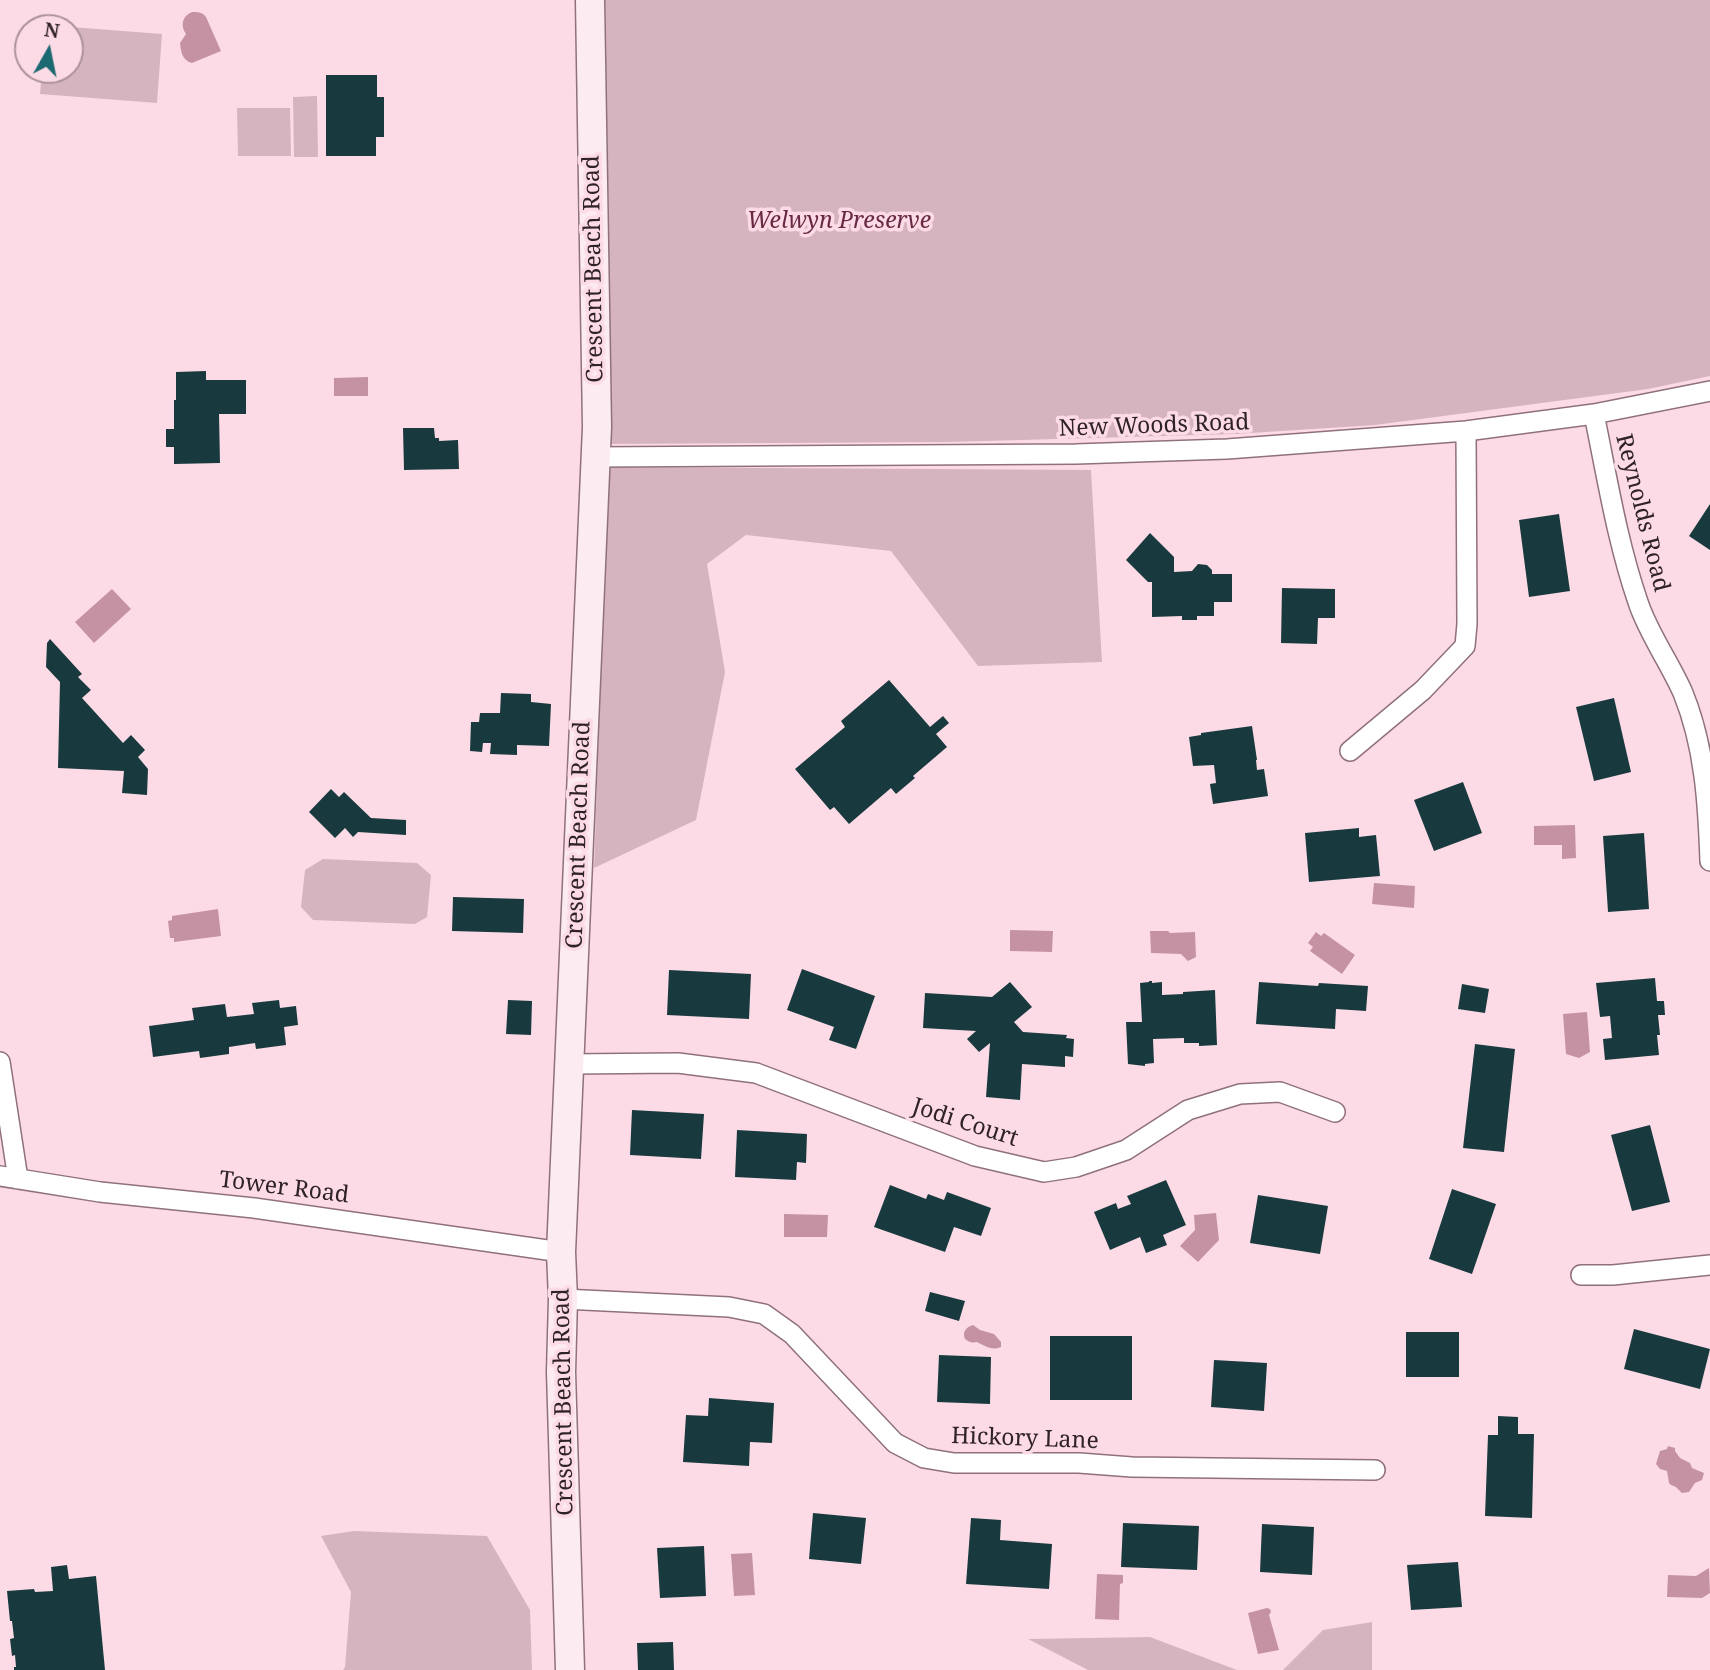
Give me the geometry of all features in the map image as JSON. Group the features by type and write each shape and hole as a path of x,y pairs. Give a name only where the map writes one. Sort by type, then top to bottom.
{"street":[{"name":"Crescent Beach Road","path":"570,1670 561,1372 561,1252 597,427 590,0"},
{"name":"New Woods Road","path":"595,457 1089,453 1227,449 1466,431 1594,414 1710,391"},
{"name":"Reynolds Road","path":"1594,414 1625,558 1639,605 1683,694 1701,753 1708,808 1710,861"},
{"path":"1350,751 1423,690 1465,646 1466,431"},
{"path":"0,1062 9,1177"},
{"name":"Jodi Court","path":"569,1064 678,1063 756,1073 975,1156 1044,1172 1076,1167 1126,1150 1188,1110 1240,1094 1280,1092 1335,1112"},
{"name":"Tower Road","path":"9,1177 100,1192 254,1208 561,1252"},
{"path":"1581,1275 1613,1275 1710,1265"},
{"name":"Hickory Lane","path":"563,1299 729,1307 764,1314 792,1334 895,1443 924,1458 954,1463 1375,1470"}],"green space":[{"name":"Welwyn Preserve","path":"599,0 1710,0 1710,376 1648,389 1375,425 1235,434 950,442 609,444"},
{"path":"84,28 162,34 157,103 40,94 41,84 84,84"},
{"path":"317,96 318,157 294,157 293,97"},
{"path":"237,108 290,108 291,156 238,156"},
{"path":"608,467 1091,470 1102,662 978,666 891,551 746,535 707,564 725,672 696,820 594,868"},
{"path":"323,859 417,863 431,875 427,917 415,924 313,920 301,907 305,870"},
{"path":"354,1531 487,1536 530,1610 532,1670 343,1670 351,1592 321,1536"},
{"path":"1372,1622 1372,1670 1283,1670 1323,1630"},
{"path":"1150,1637 1237,1670 1088,1670 1028,1639"}],"shaded area":[{"path":"192,12 206,17 221,51 192,63 184,58 180,43 186,34 183,22"},
{"path":"368,377 368,396 334,396 334,378"},
{"path":"112,589 131,609 94,643 75,622"},
{"path":"1575,825 1576,858 1562,859 1562,845 1534,845 1534,826"},
{"path":"1374,883 1415,886 1414,908 1372,904"},
{"path":"218,909 221,936 174,942 174,938 170,938 168,921 172,920 172,916"},
{"path":"1010,930 1053,931 1052,952 1010,951"},
{"path":"1150,931 1195,932 1196,957 1188,961 1181,954 1151,953"},
{"path":"1316,932 1321,936 1324,933 1355,955 1342,974 1310,951 1313,947 1308,943"},
{"path":"1587,1012 1590,1052 1579,1058 1566,1054 1563,1014"},
{"path":"1216,1213 1219,1240 1198,1262 1180,1246 1195,1230 1194,1215"},
{"path":"784,1214 828,1215 827,1237 784,1237"},
{"path":"973,1325 994,1334 1001,1342 1001,1347 992,1348 965,1339 965,1330"},
{"path":"1668,1446 1675,1448 1680,1458 1690,1463 1692,1468 1704,1473 1702,1480 1695,1483 1689,1492 1682,1493 1671,1485 1667,1471 1656,1464 1660,1451"},
{"path":"752,1553 755,1595 734,1596 731,1554"},
{"path":"1709,1568 1710,1593 1702,1598 1667,1597 1668,1575 1696,1576"},
{"path":"1097,1574 1123,1575 1123,1583 1120,1584 1119,1620 1095,1619"},
{"path":"1267,1608 1271,1612 1269,1615 1279,1650 1258,1654 1248,1613"}],"building":[{"path":"326,75 377,75 377,97 384,97 384,137 376,137 376,156 326,156"},
{"path":"206,371 206,380 246,380 246,414 219,414 220,463 174,464 174,447 166,447 166,429 174,429 176,372"},
{"path":"403,428 434,428 435,438 439,438 439,441 458,440 459,469 404,470"},
{"path":"1710,504 1710,550 1689,536"},
{"path":"1559,514 1570,591 1529,597 1519,520"},
{"path":"1150,533 1174,557 1174,572 1192,571 1198,564 1207,565 1212,574 1232,574 1232,602 1214,602 1214,616 1197,616 1197,620 1182,620 1182,616 1152,617 1152,582 1148,582 1126,560"},
{"path":"1282,588 1335,589 1335,618 1318,618 1317,644 1281,643"},
{"path":"50,639 82,674 78,677 91,690 82,698 123,743 131,735 145,750 138,757 148,769 147,795 122,793 124,771 58,768 60,682 46,667 47,643"},
{"path":"889,680 930,727 943,716 949,723 936,734 947,747 896,794 891,788 849,824 834,807 830,810 795,769 845,727 841,721"},
{"path":"501,693 531,694 531,702 551,704 549,746 517,745 517,755 490,754 491,743 483,743 482,752 470,751 471,722 479,722 480,713 500,713"},
{"path":"1614,698 1631,772 1594,781 1576,707"},
{"path":"1252,726 1257,770 1264,769 1268,796 1213,804 1210,784 1216,783 1214,765 1193,766 1189,737"},
{"path":"1463,782 1482,833 1434,851 1414,800"},
{"path":"331,789 339,797 344,792 371,818 406,820 406,835 358,832 353,837 345,828 335,838 309,812"},
{"path":"1359,828 1359,837 1376,835 1380,876 1309,882 1305,833"},
{"path":"1644,833 1649,909 1608,912 1603,836"},
{"path":"453,897 524,899 523,933 452,931"},
{"path":"802,969 875,996 856,1049 829,1040 834,1027 787,1010"},
{"path":"669,970 751,974 749,1019 667,1015"},
{"path":"1655,978 1657,1001 1664,1001 1665,1015 1658,1015 1659,1055 1605,1060 1603,1039 1612,1038 1610,1016 1600,1017 1596,983"},
{"path":"1010,982 1032,1007 1014,1022 1023,1032 1067,1035 1066,1038 1074,1039 1073,1057 1065,1056 1065,1067 1022,1064 1020,1100 986,1097 990,1043 979,1052 967,1039 976,1031 923,1028 925,993 992,997"},
{"path":"1162,982 1162,995 1215,990 1217,1045 1184,1043 1184,1038 1153,1039 1154,1063 1145,1066 1128,1064 1126,1022 1142,1022 1140,983"},
{"path":"1259,982 1368,986 1366,1011 1336,1009 1335,1029 1256,1024"},
{"path":"1462,984 1489,989 1485,1013 1458,1009"},
{"path":"279,1000 280,1008 296,1006 298,1025 284,1027 286,1045 256,1049 255,1043 229,1047 229,1054 200,1058 199,1051 153,1057 149,1026 194,1020 192,1008 225,1004 227,1017 254,1014 252,1003"},
{"path":"508,1000 532,1001 531,1035 506,1034"},
{"path":"1475,1044 1515,1049 1504,1152 1463,1148"},
{"path":"632,1110 704,1114 701,1159 630,1155"},
{"path":"1650,1125 1670,1202 1632,1211 1611,1135"},
{"path":"737,1130 807,1134 806,1163 797,1162 796,1180 735,1177"},
{"path":"1166,1180 1186,1225 1163,1235 1167,1245 1146,1253 1140,1237 1110,1250 1094,1212 1116,1203 1118,1209 1131,1204 1127,1196"},
{"path":"890,1185 926,1199 928,1194 944,1200 947,1192 991,1208 981,1236 954,1227 945,1252 874,1227"},
{"path":"1452,1189 1496,1204 1472,1274 1429,1259"},
{"path":"1258,1195 1328,1206 1320,1254 1250,1243"},
{"path":"930,1292 965,1301 959,1321 925,1311"},
{"path":"1634,1329 1710,1349 1700,1389 1624,1369"},
{"path":"1406,1332 1459,1332 1459,1377 1406,1377"},
{"path":"1050,1336 1132,1336 1132,1400 1050,1400"},
{"path":"939,1355 991,1357 990,1404 937,1402"},
{"path":"1214,1360 1267,1363 1264,1411 1211,1407"},
{"path":"709,1398 774,1403 772,1443 750,1442 749,1466 683,1462 686,1415 708,1416"},
{"path":"1498,1416 1518,1417 1518,1434 1534,1434 1532,1518 1485,1516 1488,1435 1498,1435"},
{"path":"813,1513 866,1518 861,1564 809,1559"},
{"path":"971,1518 1001,1520 1000,1540 1052,1544 1049,1589 966,1584"},
{"path":"1123,1523 1199,1526 1197,1570 1121,1567"},
{"path":"1262,1524 1314,1527 1312,1575 1260,1572"},
{"path":"704,1546 706,1596 660,1598 657,1548"},
{"path":"1458,1562 1462,1607 1411,1610 1407,1565"},
{"path":"67,1565 69,1579 96,1576 105,1670 14,1670 15,1655 12,1656 10,1639 14,1638 7,1591 53,1591 51,1567"},
{"path":"673,1642 674,1670 638,1670 637,1643"}]}
